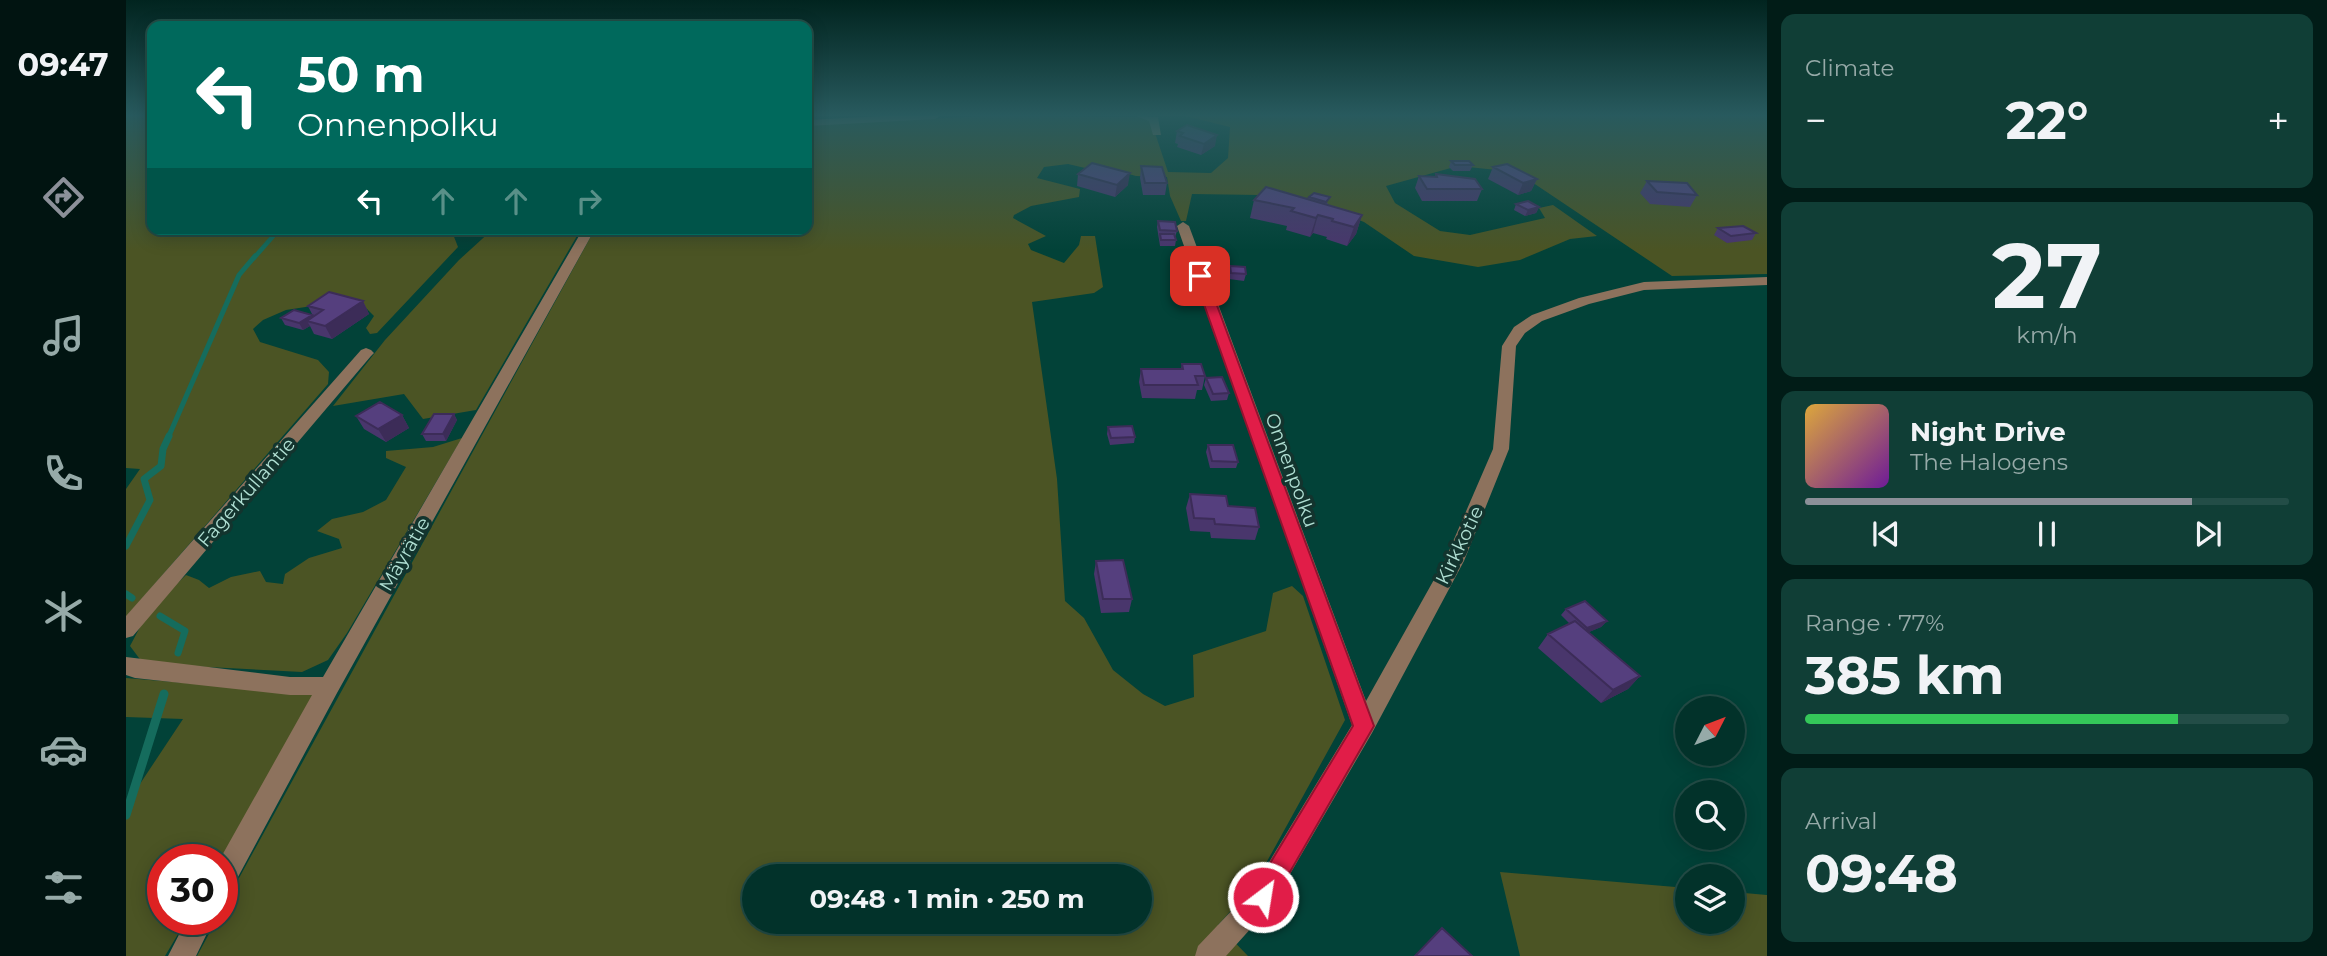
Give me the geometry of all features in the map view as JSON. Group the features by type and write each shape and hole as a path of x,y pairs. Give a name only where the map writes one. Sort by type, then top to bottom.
{"street":[{"name":"Onnenpolku","path":"1182,226 1364,726"},
{"name":"Mäyrätie","path":"238,852 329,686 586,235"},
{"name":"Kirkkotie","path":"1208,956 1263,897 1364,726 1454,561 1502,449 1509,346 1519,330 1537,318 1584,301 1644,286 1767,281"},
{"name":"Fagerkullantie","path":"126,630 366,354"},
{"path":"126,666 290,686 329,686"},
{"path":"181,956 192,935"}],"green space":[{"path":"126,161 147,161 147,235 453,235 458,247 377,333 370,334 366,328 374,316 366,308 312,306 286,310 263,320 253,329 260,342 318,360 329,372 328,384 126,617 126,489 140,469 126,468"},
{"path":"812,161 1164,161 1168,172 1211,173 1225,161 1767,161 1767,274 1672,276 1511,168 1497,170 1458,166 1386,186 1395,203 1440,231 1470,235 1545,218 1539,208 1553,205 1597,236 1570,239 1520,260 1478,267 1414,256 1364,222 1329,208 1260,195 1192,194 1186,221 1181,221 1170,196 1167,177 1136,176 1107,168 1098,171 1068,164 1044,167 1037,178 1080,189 1079,197 1031,206 1013,218 1046,236 1028,244 1031,250 1064,263 1079,245 1081,236 1095,236 1103,287 1094,293 1032,302 1057,479 1065,601 1084,618 1113,670 1143,694 1165,706 1194,697 1193,655 1266,631 1273,593 1292,586 1303,596 1345,720 1254,885 1218,925 1248,956 197,956 208,935 238,935 238,880 592,235 812,235"},
{"path":"486,235 578,235 476,410 423,419 404,394 333,406 385,340 459,260"},
{"path":"462,438 347,633 328,660 302,672 145,666 130,646 149,610 186,575 209,588 231,577 260,571 266,582 283,584 285,574 309,558 342,548 339,539 317,531 332,519 363,512 386,500 406,467 386,458 386,451 433,447"},
{"path":"126,678 316,694 230,844 147,844 147,935 177,935 165,956 126,956 126,805 183,719 126,717"},
{"path":"1500,872 1675,887 1675,934 1745,934 1745,893 1767,895 1767,956 1520,956"}],"building":[{"path":"1451,161 1469,161 1473,165 1455,165"},
{"path":"1092,163 1130,173 1117,185 1078,174"},
{"path":"1507,164 1537,179 1523,183 1493,167"},
{"path":"1141,166 1162,167 1167,183 1145,183"},
{"path":"1436,174 1475,179 1482,189 1427,189 1419,176 1437,177"},
{"path":"1647,181 1687,183 1697,195 1657,192"},
{"path":"1266,187 1362,215 1354,227 1318,215 1316,218 1291,211 1294,208 1254,200"},
{"path":"1314,193 1330,197 1326,202 1309,197"},
{"path":"1528,201 1539,207 1528,210 1516,204"},
{"path":"1158,221 1175,222 1177,231 1160,230"},
{"path":"1743,226 1756,233 1731,236 1718,228"},
{"path":"1160,234 1174,234 1176,240 1161,240"},
{"path":"1230,266 1245,267 1246,274 1231,273"},
{"path":"329,292 363,301 325,326 307,321 323,310 308,306"},
{"path":"294,310 312,315 299,323 281,318"},
{"path":"1182,364 1201,364 1205,376 1195,376 1198,385 1144,385 1141,369 1183,369"},
{"path":"1222,377 1229,393 1213,394 1206,378"},
{"path":"380,402 402,415 378,429 356,416"},
{"path":"434,414 454,414 443,434 422,434"},
{"path":"1132,426 1135,437 1111,438 1108,427"},
{"path":"1208,445 1233,445 1238,462 1212,461"},
{"path":"1190,494 1226,496 1228,506 1255,508 1259,527 1215,524 1214,519 1194,518"},
{"path":"1123,560 1132,599 1103,599 1096,561"},
{"path":"1585,601 1607,621 1587,628 1566,609"},
{"path":"1575,621 1640,676 1613,690 1548,634"},
{"path":"1442,928 1472,956 1415,956"}],"waterway":[{"path":"254,258 274,235"},
{"path":"168,438 239,275 255,256"},
{"path":"126,546 150,500 144,479 161,466 163,449 169,436"},
{"path":"126,594 132,598"},
{"path":"160,616 185,631 178,653"},
{"path":"126,815 164,694"}],"route":[{"path":"1200,276 1364,726 1263,897"}]}
